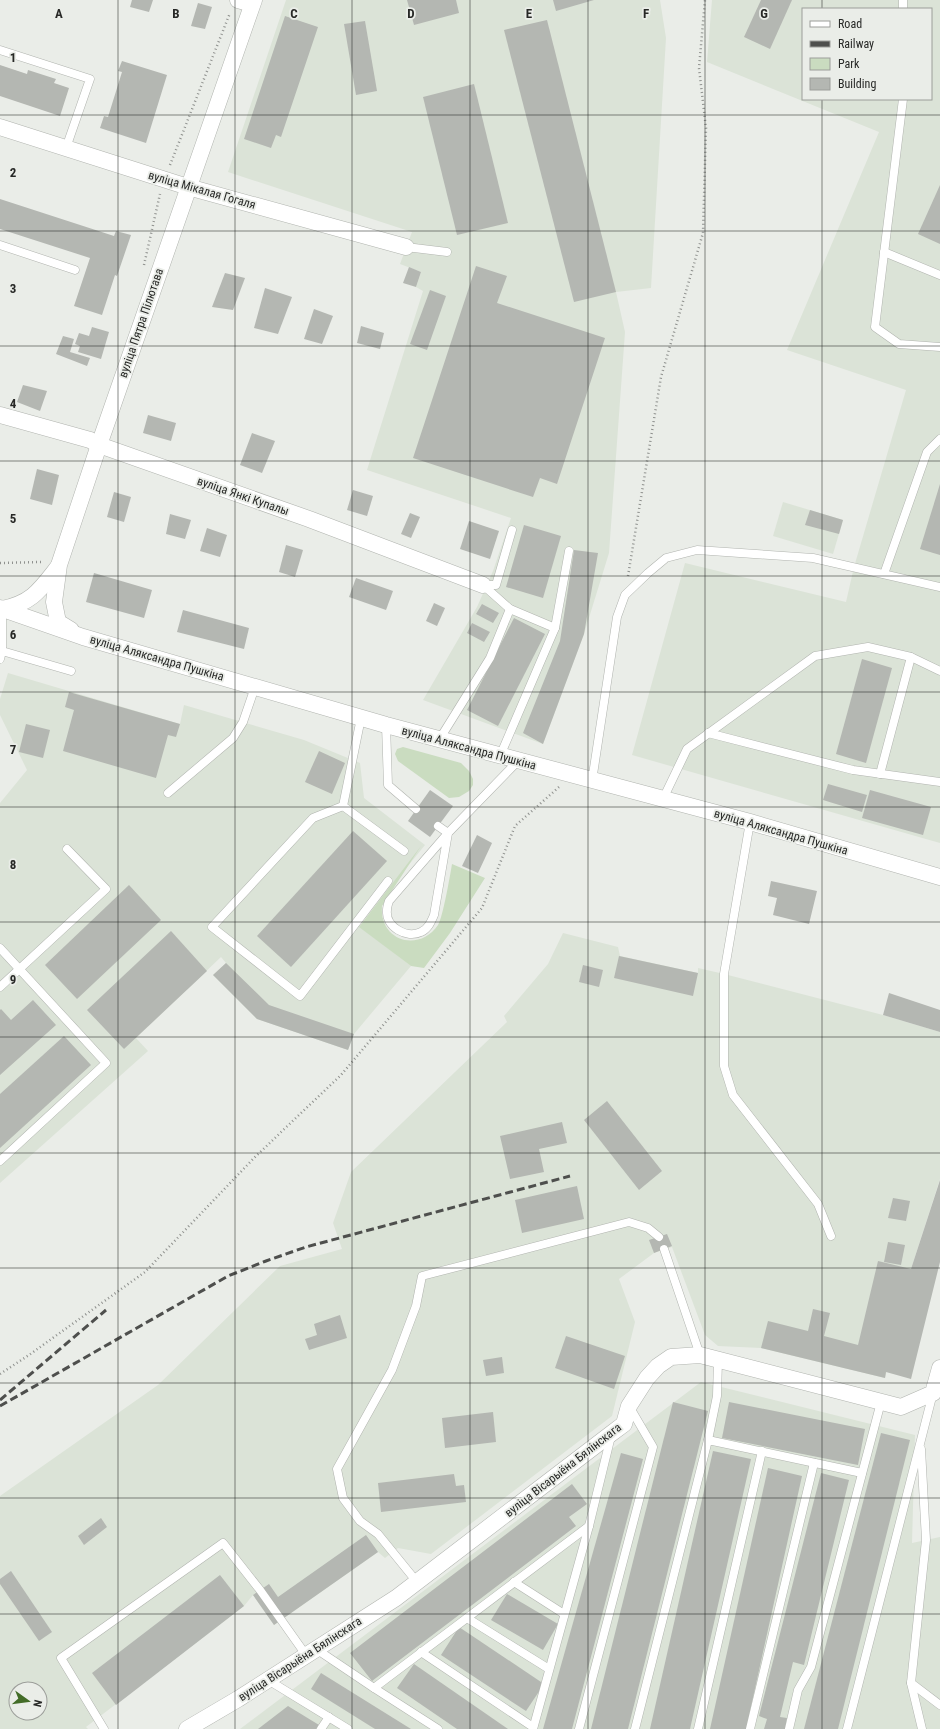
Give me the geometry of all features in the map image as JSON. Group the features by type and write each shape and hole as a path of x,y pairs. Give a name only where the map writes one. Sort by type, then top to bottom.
{"street":[{"name":"вуліца Пятра Пілютава","path":"83,637 58,622 54,602 51,564 99,445 188,187 244,4"},
{"name":"вуліца Мікалая Гогаля","path":"0,127 188,187 406,248"},
{"name":"вуліца Янкі Купалы","path":"0,415 90,440 99,445 309,519 483,585"},
{"path":"1,608 17,606 26,602 41,589 51,564"},
{"name":"вуліца Аляксандра Пушкіна","path":"1,608 83,637 361,718 572,776 750,822 940,877"},
{"name":"вуліца Вісарыёна Бялінскага","path":"187,1729 268,1680 396,1598 624,1424 629,1406 647,1378 658,1366 671,1357 700,1355 901,1407 933,1393"},
{"path":"933,1393 940,1368"}],"lane":[{"path":"0,50 90,79 66,148"},
{"path":"903,100 875,327 899,344 940,347"},
{"path":"0,245 75,270"},
{"path":"406,248 447,252"},
{"path":"884,252 940,275"},
{"path":"884,574 927,452 940,439"},
{"path":"483,585 496,585 512,530"},
{"path":"592,781 617,617 625,595 666,558 697,550 813,558 940,587"},
{"path":"500,756 555,628 569,551"},
{"path":"483,585 510,609 555,628"},
{"path":"1,608 1,655 71,671"},
{"path":"439,740 490,658 510,609"},
{"path":"663,799 687,749 815,656 868,647 911,657 940,671"},
{"path":"880,774 911,657"},
{"path":"168,793 233,738 242,722 255,687"},
{"path":"343,806 361,718"},
{"path":"386,725 388,785 416,809"},
{"path":"708,733 852,770 940,782"},
{"path":"448,833 434,915 430,925 421,932 413,934 404,933 394,928 386,911 389,901 448,833 518,761"},
{"path":"343,806 404,851"},
{"path":"343,806 313,818 212,926 300,996 388,881"},
{"path":"750,822 724,974 724,1066 733,1095 818,1204 831,1236"},
{"path":"438,826 448,833"},
{"path":"0,987 106,889 67,849"},
{"path":"0,948 106,1063 0,1161"},
{"path":"417,1582 378,1534 360,1521 343,1498 337,1469 392,1370 416,1306 422,1276 628,1222 648,1228 659,1237"},
{"path":"664,1249 700,1355"},
{"path":"635,1729 708,1440 717,1396 718,1360"},
{"path":"847,1729 933,1393"},
{"path":"789,1729 798,1690 811,1667 881,1402"},
{"path":"579,1729 653,1447 629,1406"},
{"path":"421,1652 533,1728 589,1526 612,1433"},
{"path":"708,1440 862,1473"},
{"path":"921,1440 926,1540 911,1683 922,1729"},
{"path":"698,1729 762,1451"},
{"path":"750,1729 814,1462"},
{"path":"374,1688 589,1526"},
{"path":"104,1729 61,1658 224,1543 311,1652 374,1688 438,1729"},
{"path":"514,1582 564,1614"},
{"path":"467,1618 550,1668"},
{"path":"268,1680 348,1729"},
{"path":"911,1683 940,1705"},
{"path":"321,1729 329,1717"}],"path":[{"path":"625,595 661,377 703,233 706,128 699,68 705,0"},
{"path":"143,268 163,179 244,4"},
{"path":"0,563 51,564"},
{"path":"0,1374 145,1272 255,1157 341,1075 482,908 515,826 572,776"}],"shaded area":[{"path":"286,0 660,0 666,38 651,288 616,292 625,332 609,553 584,634 543,744 423,700 477,607 493,571 511,518 367,470 423,291 416,287 421,272 400,264 412,232 228,172"},
{"path":"712,0 940,0 940,843 632,755 685,563 846,602 854,567 906,390 787,350 879,132 707,62"},
{"path":"783,502 843,520 833,554 773,536"},
{"path":"8,673 180,724 184,705 304,740 360,763 364,798 425,845 359,926 411,966 354,1034 348,1050 257,1019 213,975 226,963 221,957 136,1038 148,1051 0,1183 0,803 27,770 0,715 0,699"},
{"path":"563,933 618,947 620,956 698,973 698,968 724,974 883,1015 940,1032 940,1179 911,1269 885,1378 761,1348 718,1346 705,1335 672,1247 654,1253 619,1279 635,1322 612,1416 431,1554 398,1548 385,1558 378,1552 274,1625 253,1595 244,1606 86,1727 88,1729 0,1729 0,1496 158,1385 280,1266 342,1249 333,1223 351,1172 507,1022 504,1016 548,964"},
{"path":"701,1382 915,1435 912,1543 940,1537 940,1729 240,1729"}],"green space":[{"path":"403,747 461,763 469,771 473,779 473,785 469,791 459,797 449,798 398,761 395,754 397,749"},
{"path":"421,846 382,906 383,918 387,928 393,935 411,941 421,939 430,934 438,925 444,905 452,864 485,878 450,933 424,968 411,966 359,927"}],"building":[{"path":"132,0 153,0 149,12 130,7"},
{"path":"407,0 456,0 459,13 414,25"},
{"path":"553,0 594,0 556,11"},
{"path":"761,0 792,0 770,49 744,37"},
{"path":"198,3 212,7 205,29 191,26"},
{"path":"285,16 318,27 281,137 276,135 271,148 244,139"},
{"path":"547,20 616,292 574,302 504,30"},
{"path":"365,21 377,91 356,95 344,24"},
{"path":"122,61 167,75 146,143 100,128 104,116 108,117 122,72 118,71"},
{"path":"0,65 27,74 28,70 56,79 54,83 69,88 60,116 0,96"},
{"path":"474,84 508,223 457,235 423,97"},
{"path":"940,185 940,244 918,234"},
{"path":"0,199 114,236 116,231 131,235 117,276 115,275 102,315 74,306 90,258 0,229"},
{"path":"476,266 507,276 497,303 605,338 557,484 540,478 533,497 413,458"},
{"path":"409,267 421,272 416,287 403,283"},
{"path":"225,273 245,278 233,310 212,307"},
{"path":"265,288 292,297 278,334 254,328"},
{"path":"430,290 446,296 427,350 410,344"},
{"path":"314,309 333,316 322,344 304,339"},
{"path":"361,326 384,333 380,349 357,343"},
{"path":"92,327 109,332 101,359 78,352 80,346 75,344 79,333 89,336"},
{"path":"63,336 74,339 70,352 90,358 87,366 56,354"},
{"path":"23,385 47,391 40,411 17,402"},
{"path":"148,415 176,423 171,441 143,433"},
{"path":"252,433 275,441 262,473 240,465"},
{"path":"37,469 59,475 52,505 30,499"},
{"path":"940,484 940,555 920,549"},
{"path":"353,490 373,496 367,516 347,510"},
{"path":"114,492 131,497 124,522 107,517"},
{"path":"810,510 843,520 839,534 805,525"},
{"path":"410,513 420,517 411,538 401,534"},
{"path":"170,514 191,520 185,539 166,534"},
{"path":"469,521 499,531 490,559 460,549"},
{"path":"524,525 561,536 543,598 506,587"},
{"path":"207,528 227,535 220,557 200,551"},
{"path":"286,545 303,550 295,577 279,572"},
{"path":"574,550 598,553 584,634 543,744 523,733 560,641"},
{"path":"94,573 152,590 144,618 86,602"},
{"path":"356,578 393,591 386,610 349,597"},
{"path":"434,603 445,608 437,626 426,621"},
{"path":"482,604 499,613 493,623 476,614"},
{"path":"183,610 249,628 244,649 177,632"},
{"path":"514,618 545,634 498,726 467,710"},
{"path":"472,623 490,632 484,642 467,633"},
{"path":"862,659 892,668 866,763 836,754"},
{"path":"69,692 180,724 176,737 168,735 156,778 63,751 74,710 65,707"},
{"path":"26,724 50,730 43,758 19,752"},
{"path":"319,751 345,763 332,794 305,782"},
{"path":"828,784 867,795 862,812 823,800"},
{"path":"430,790 453,806 430,837 408,821"},
{"path":"870,790 931,807 923,835 862,818"},
{"path":"353,831 387,861 291,967 257,936"},
{"path":"477,835 492,843 478,873 462,866"},
{"path":"771,881 817,891 809,924 773,915 777,898 768,896"},
{"path":"129,885 161,920 77,999 45,965"},
{"path":"171,931 207,971 124,1049 87,1010"},
{"path":"619,956 698,973 693,996 614,978"},
{"path":"226,963 269,1005 354,1034 348,1050 257,1019 213,975"},
{"path":"583,965 603,970 599,987 579,982"},
{"path":"889,993 940,1010 940,1032 883,1015"},
{"path":"33,1000 56,1025 0,1075 0,1010 1,1009 11,1020"},
{"path":"64,1036 91,1065 0,1148 0,1094"},
{"path":"607,1101 662,1171 639,1190 584,1120"},
{"path":"562,1122 567,1143 539,1149 544,1172 510,1179 500,1136"},
{"path":"940,1180 940,1262 911,1379 886,1372 885,1378 761,1348 768,1321 808,1331 813,1309 830,1313 824,1336 858,1345 878,1261 911,1269"},
{"path":"577,1186 584,1219 522,1233 515,1200"},
{"path":"893,1198 910,1201 906,1221 888,1218"},
{"path":"667,1234 672,1246 654,1253 649,1240"},
{"path":"888,1242 905,1245 901,1265 884,1262"},
{"path":"340,1315 347,1338 309,1350 305,1339 317,1335 314,1324"},
{"path":"566,1336 625,1356 614,1389 555,1368"},
{"path":"502,1357 504,1373 486,1376 483,1360"},
{"path":"673,1402 708,1411 628,1729 591,1729"},
{"path":"729,1402 865,1429 858,1465 722,1438"},
{"path":"493,1412 496,1442 445,1448 442,1418"},
{"path":"881,1433 910,1440 838,1729 804,1729"},
{"path":"713,1451 751,1459 690,1729 650,1729"},
{"path":"621,1453 643,1459 572,1729 543,1729"},
{"path":"768,1468 802,1476 746,1729 710,1729"},
{"path":"821,1473 849,1480 804,1665 793,1662 780,1717 787,1718 785,1729 764,1729 767,1719 759,1716"},
{"path":"454,1474 456,1486 464,1485 466,1502 381,1512 378,1483"},
{"path":"572,1484 587,1504 569,1517 576,1526 372,1681 350,1653"},
{"path":"101,1518 107,1527 84,1545 78,1536"},
{"path":"366,1535 378,1552 274,1625 253,1595 269,1584 278,1597"},
{"path":"11,1571 52,1632 39,1641 0,1584 0,1579"},
{"path":"220,1575 244,1606 116,1705 92,1673"},
{"path":"507,1594 558,1624 543,1650 491,1620"},
{"path":"459,1627 544,1684 526,1711 441,1655"},
{"path":"414,1664 508,1729 457,1729 397,1688"},
{"path":"321,1673 411,1729 375,1729 311,1689"},
{"path":"288,1706 319,1725 316,1729 258,1729"}],"railway":[{"path":"0,1406 228,1276 306,1247 570,1176"},
{"path":"0,1400 106,1310"}]}
